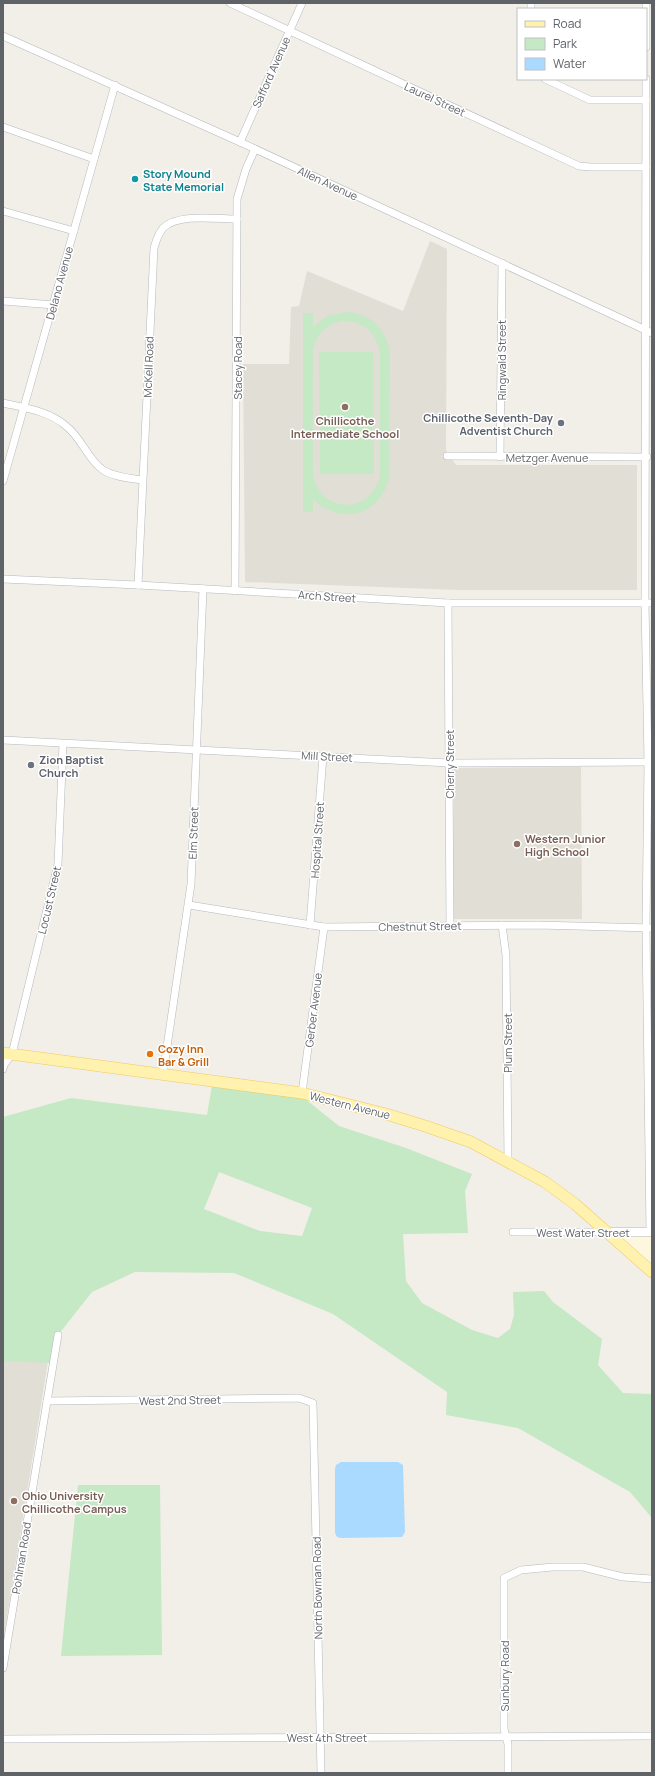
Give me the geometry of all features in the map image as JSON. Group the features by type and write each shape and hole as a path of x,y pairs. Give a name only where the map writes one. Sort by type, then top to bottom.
{"main road":[{"name":"Western Avenue","path":"8,1053 302,1093 386,1114 425,1126 471,1142 545,1182 608,1232 652,1272"}],"street":[{"name":"Laurel Street","path":"230,3 579,166 590,168 646,166"},
{"name":"Safford Avenue","path":"240,142 302,3"},
{"name":"Allen Avenue","path":"3,36 240,142 649,332"},
{"path":"547,80 590,100 646,100"},
{"path":"646,80 649,332 646,457 649,603 651,1232"},
{"name":"Delano Avenue","path":"3,481 25,408 115,85"},
{"path":"3,127 94,159"},
{"name":"Stacey Road","path":"235,591 237,199 241,183 255,149"},
{"path":"3,211 74,231"},
{"name":"McKell Road","path":"138,585 154,248 157,237 164,228 173,221 186,218 237,219"},
{"name":"Ringwald Street","path":"500,457 502,263"},
{"path":"3,301 54,305"},
{"path":"3,403 51,416 66,426 80,439 94,462 104,471 118,476 142,480"},
{"name":"Metzger Avenue","path":"447,456 646,457"},
{"name":"Arch Street","path":"3,579 138,585 448,603 649,603"},
{"name":"Elm Street","path":"163,1074 189,905 202,589"},
{"name":"Cherry Street","path":"448,603 450,926"},
{"name":"Mill Street","path":"3,740 449,763 650,762"},
{"name":"Locust Street","path":"3,1069 58,864 63,744"},
{"name":"Hospital Street","path":"310,925 323,756"},
{"name":"Chestnut Street","path":"189,905 324,927 502,925 649,928"},
{"name":"Plum Street","path":"502,925 506,954 508,1162"},
{"name":"Gerber Avenue","path":"302,1093 324,927"},
{"name":"West Water Street","path":"513,1232 651,1232"},
{"path":"47,1401 58,1335"},
{"name":"West 2nd Street","path":"47,1401 299,1398 313,1403"},
{"name":"Pohlman Road","path":"3,1668 47,1401"},
{"name":"North Bowman Road","path":"313,1403 321,1773"},
{"name":"Sunbury Road","path":"508,1773 508,1744 504,1729 504,1578 521,1570 553,1566 583,1567 623,1577 652,1578"},
{"name":"West 4th Street","path":"3,1739 652,1736"}],"shaded area":[{"name":"Chillicothe Intermediate School","path":"430,241 447,249 446,450 456,465 637,465 637,590 458,590 245,582 243,364 289,364 291,307 299,306 307,271 403,311"},
{"name":"Western Junior High School","path":"581,767 582,919 453,919 454,768"},
{"path":"619,1235 652,1236 652,1266"},
{"name":"Ohio University Chillicothe Campus","path":"3,1358 48,1361 3,1642"}],"green space":[{"path":"346,312 355,313 370,319 377,324 382,331 389,346 389,478 384,491 377,501 358,513 347,514 335,512 324,507 313,499 313,512 303,512 303,313 313,313 313,327 327,316","holes":["341,321 349,321 368,329 373,334 379,347 380,476 374,489 366,498 355,504 344,505 333,502 323,495 316,485 313,471 313,349 317,339 323,331 331,325"]},
{"path":"319,352 373,352 374,474 320,474"},
{"path":"212,1085 304,1098 339,1126 406,1148 472,1174 465,1191 468,1233 403,1234 406,1281 422,1303 472,1330 498,1338 510,1329 514,1315 513,1292 544,1291 553,1302 602,1339 598,1365 623,1393 652,1394 652,1518 630,1492 518,1428 446,1415 447,1392 333,1314 234,1273 135,1272 92,1292 58,1335 53,1363 3,1361 3,1117 71,1098 207,1115","holes":["219,1172 312,1208 302,1236 260,1231 204,1209"]},
{"path":"78,1485 160,1485 162,1655 61,1656"}],"water":[{"path":"341,1462 398,1462 403,1465 405,1532 402,1537 337,1537 335,1533 335,1469 336,1465"}],"place":[{"name":"Story Mound State Memorial","path":"135,179"},
{"name":"Chillicothe Intermediate School","path":"345,407"},
{"name":"Chillicothe Seventh-Day Adventist Church","path":"561,423"},
{"name":"Zion Baptist Church","path":"31,765"},
{"name":"Western Junior High School","path":"517,844"},
{"name":"Cozy Inn Bar & Grill","path":"150,1054"},
{"name":"Ohio University Chillicothe Campus","path":"14,1501"}]}
